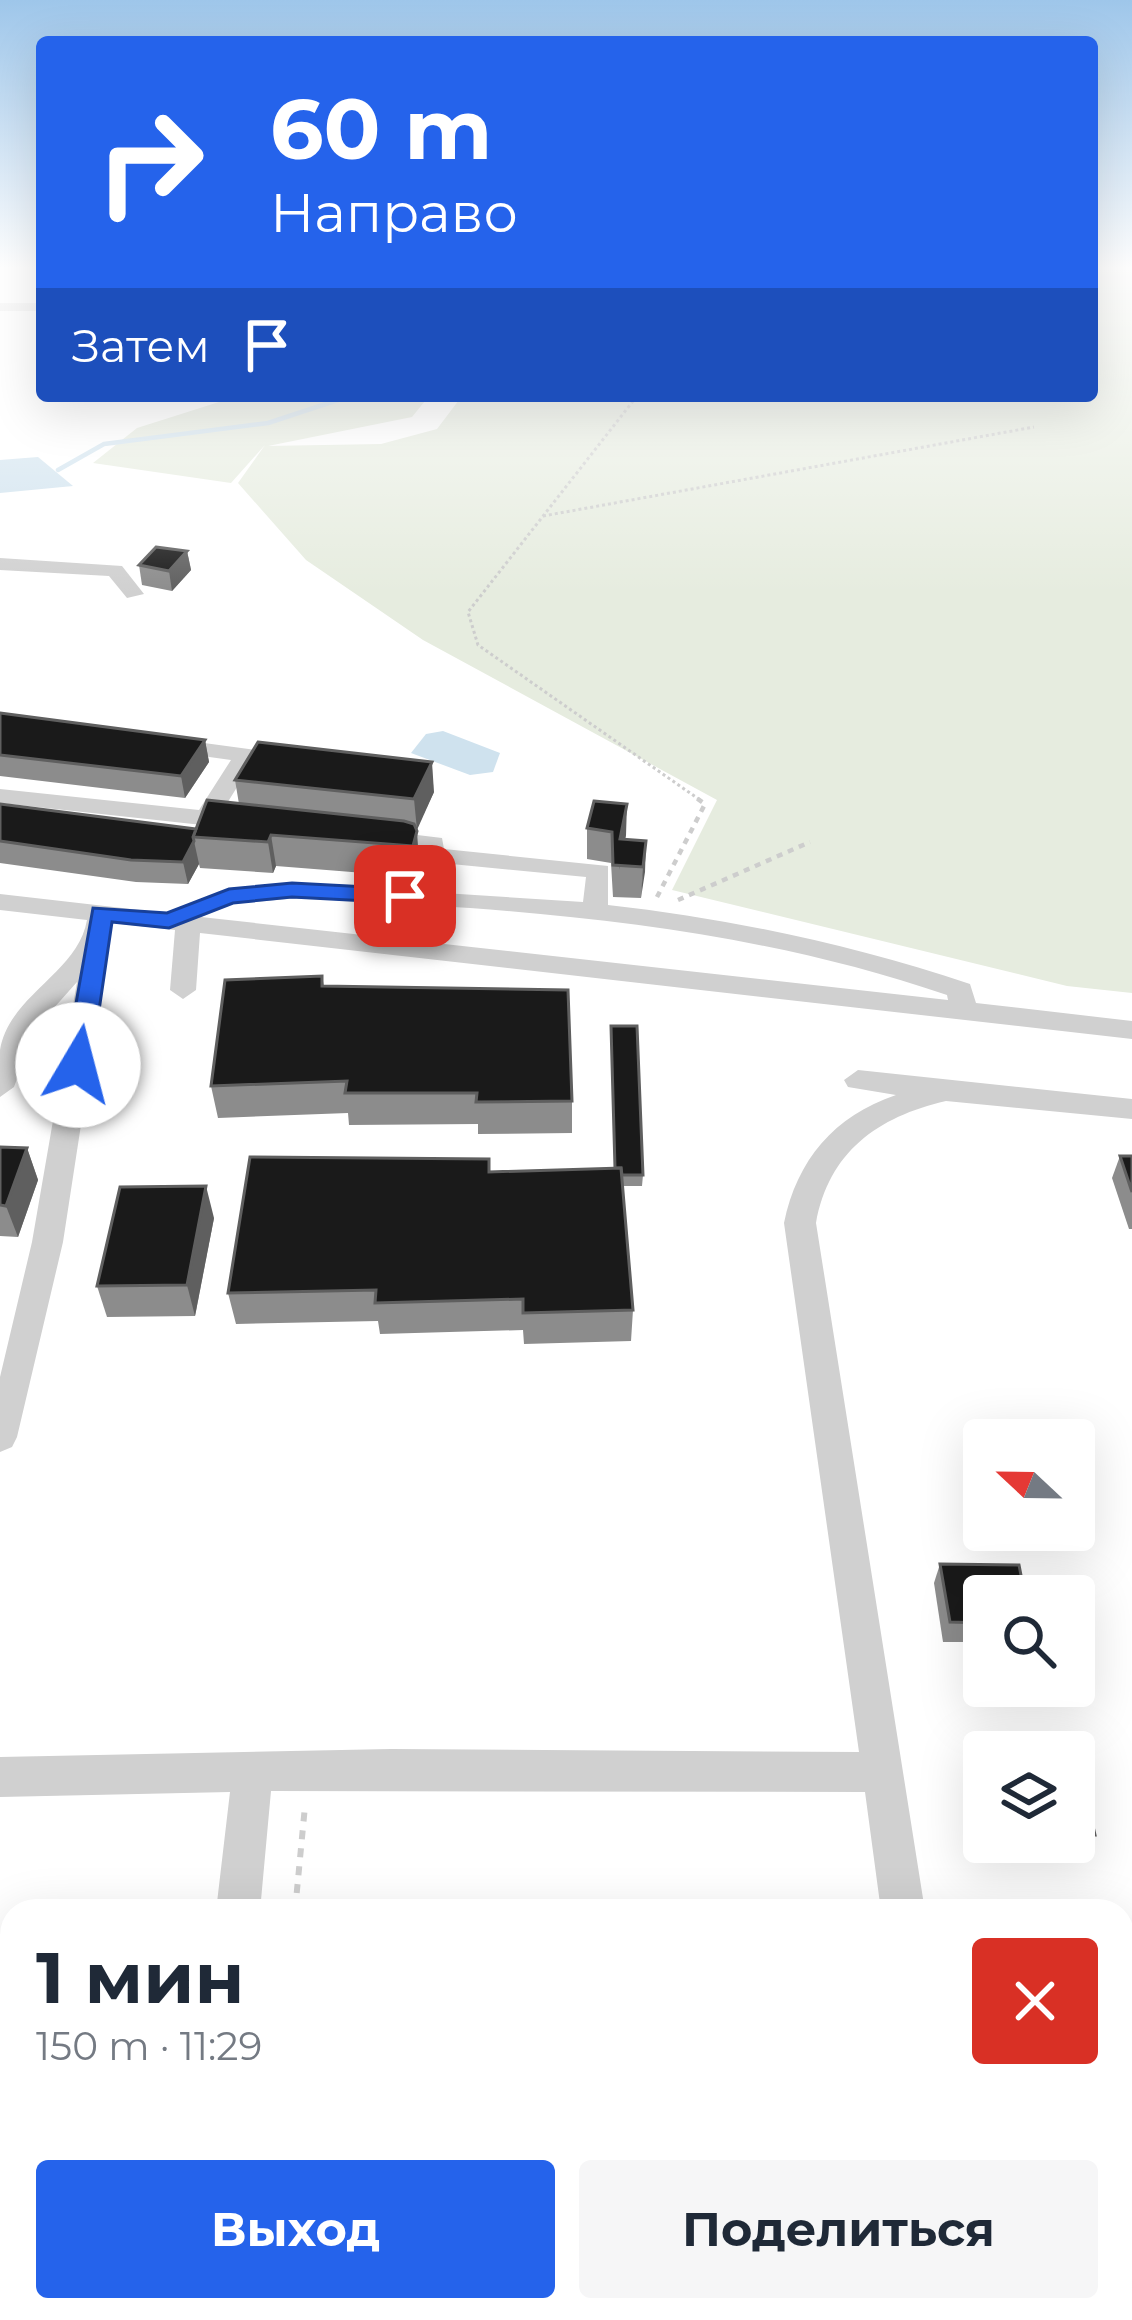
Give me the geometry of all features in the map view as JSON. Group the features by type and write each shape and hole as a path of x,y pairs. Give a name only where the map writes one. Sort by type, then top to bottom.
{"street":[{"path":"0,564 115,570 134,594"},
{"path":"134,741 308,764"},
{"path":"206,818 245,755"},
{"path":"0,796 274,826"},
{"path":"342,833 433,843 430,855 599,871 595,908"},
{"path":"178,922 229,896 292,890 595,908 648,915 915,973 960,990 963,1011"},
{"path":"0,902 99,928 178,922 1132,1030"},
{"path":"178,922 184,990"},
{"path":"0,1087 23,1025 99,928"},
{"path":"0,1437 30,1337 60,1187 99,928"},
{"path":"858,1080 1132,1109"},
{"path":"901,1899 800,1223 802,1198 818,1162 841,1136 892,1105 946,1091"},
{"path":"0,1778 309,1770 879,1772"},
{"path":"239,1899 253,1771"}],"path":[{"path":"632,402 468,612 478,645 705,804 648,915"},
{"path":"543,516 1034,427"},
{"path":"648,915 810,842"},
{"path":"296,1899 309,1770"}],"shaded area":[{"path":"1098,377 1132,377 1132,993 1067,986 672,890 717,800 423,640 306,560 238,483 265,445 231,483 93,463 137,428 219,402 424,402 412,417 268,446 381,444 437,429 457,402 1098,402"}],"water":[{"path":"38,457 73,486 0,493 0,460"},
{"path":"443,731 500,753 493,772 470,775 411,753 426,734"}],"building":[{"path":"156,547 187,551 169,571 139,565"},
{"path":"0,713 205,740 181,776 0,755"},
{"path":"258,742 432,762 414,799 235,780"},
{"path":"207,800 404,821 414,824 417,831 413,846 271,835 268,842 193,837"},
{"path":"594,801 627,804 620,839 646,841 643,867 613,865 612,832 587,828"},
{"path":"0,804 196,829 183,862 131,860 0,841"},
{"path":"322,976 322,986 568,990 572,1101 476,1102 477,1093 345,1093 347,1081 211,1086 225,980"},
{"path":"611,1026 637,1026 643,1175 622,1175 621,1168 615,1168"},
{"path":"0,1147 27,1148 6,1206 0,1205"},
{"path":"1120,1156 1132,1156 1132,1192"},
{"path":"250,1157 489,1159 489,1172 621,1168 633,1310 523,1313 523,1299 375,1303 376,1290 228,1293"},
{"path":"206,1186 187,1285 97,1286 120,1187"},
{"path":"940,1564 1019,1565 1021,1575 963,1575 963,1622 950,1622"}],"waterway":[{"path":"58,470 104,444 268,423 332,402"}],"route":[{"path":"78,1065 101,913 169,921 229,896 292,890 405,896"}]}
